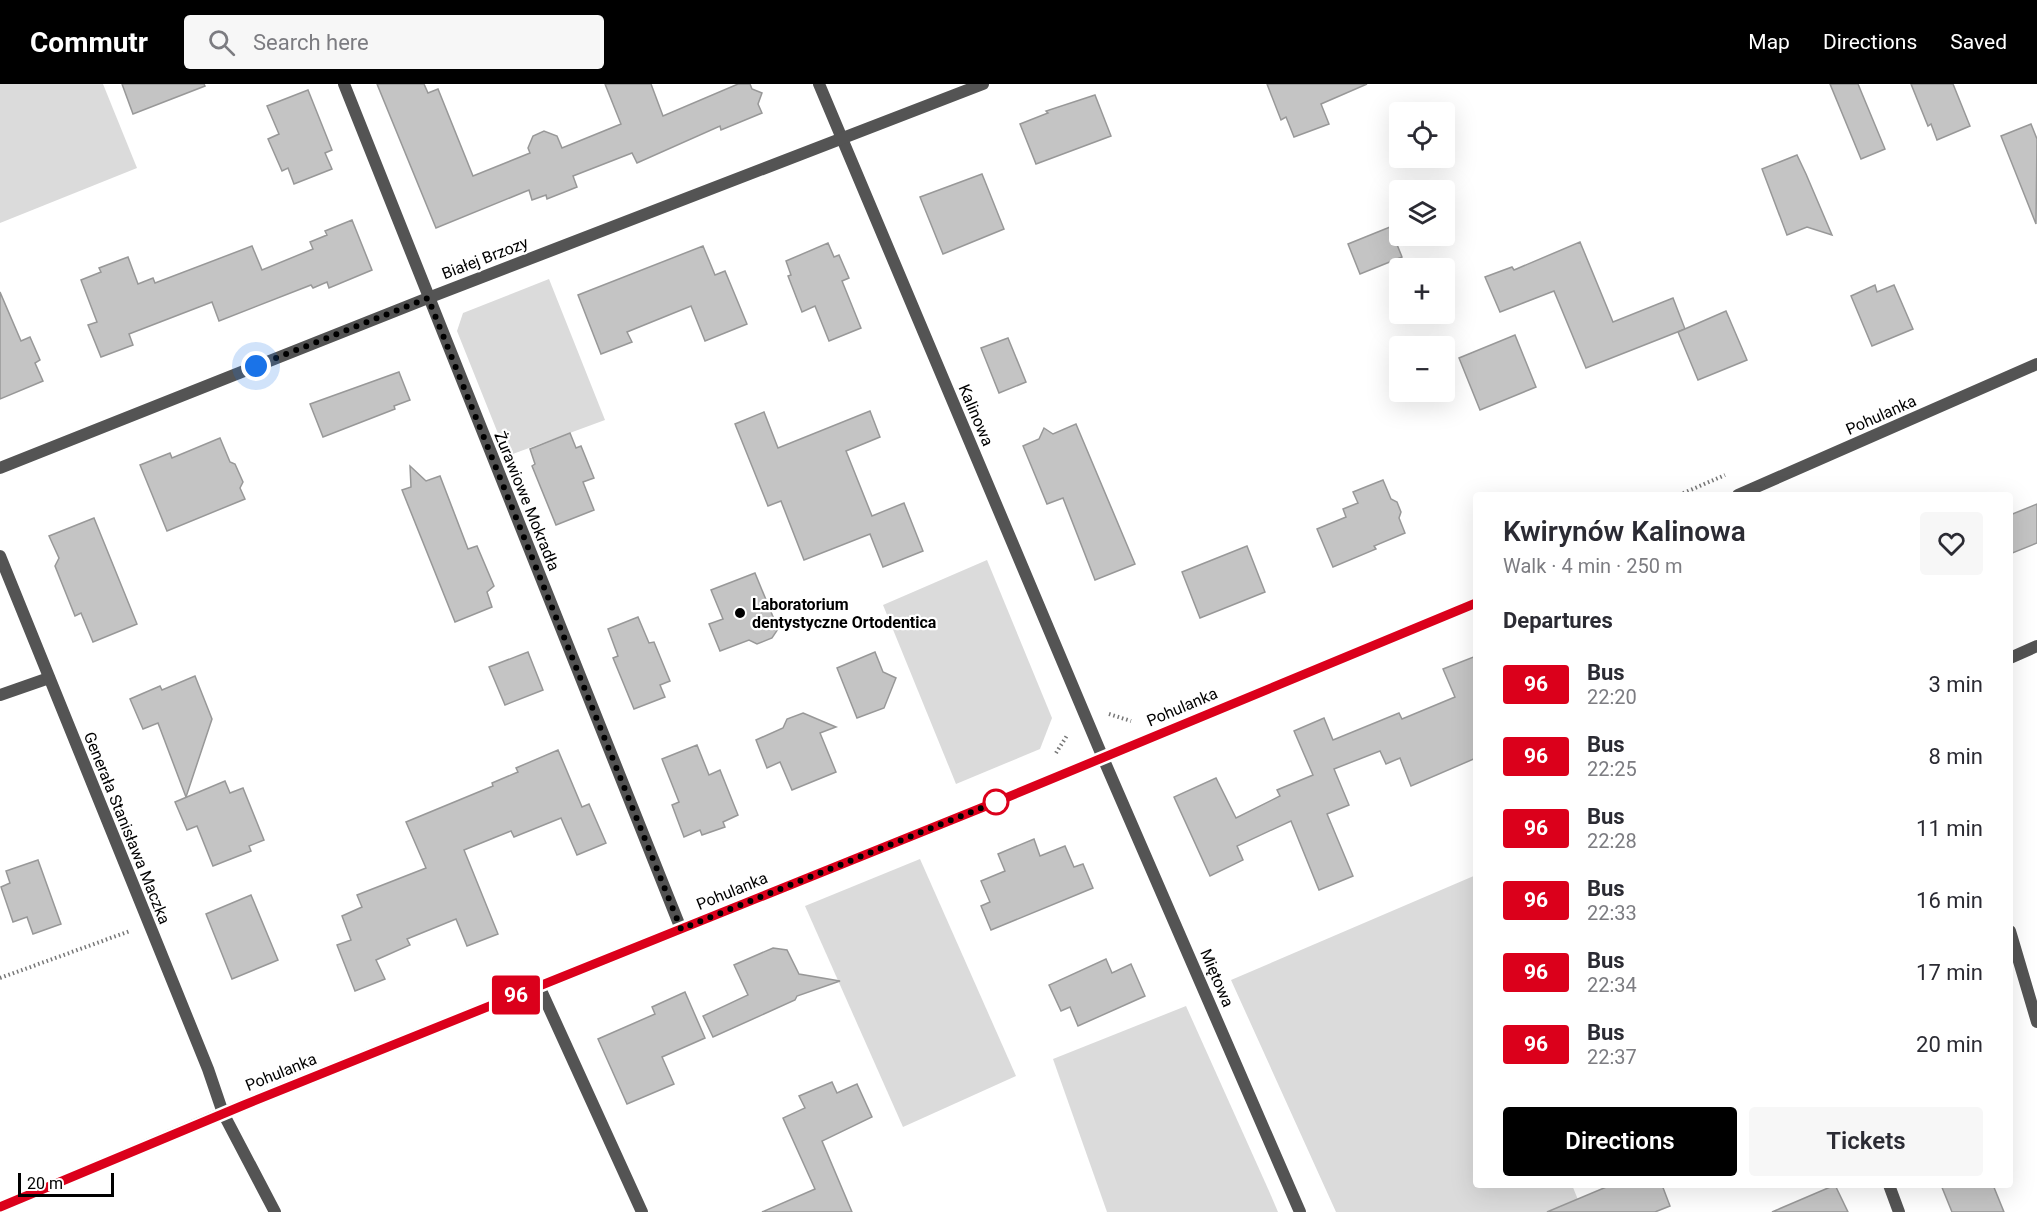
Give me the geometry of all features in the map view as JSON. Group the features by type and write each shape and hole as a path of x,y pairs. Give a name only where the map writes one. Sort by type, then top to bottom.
{"street":[{"name":"Żurawiowe Mokradła","path":"344,84 681,929"},
{"name":"Kalinowa","path":"819,84 1103,758"},
{"name":"Białej Brzozy","path":"0,468 428,298 982,84"},
{"name":"Pohulanka","path":"1745,492 2037,363"},
{"name":"Generała Stanisława Maczka","path":"0,556 208,1069 223,1113 275,1212"},
{"name":"Pohulanka","path":"0,1207 223,1113 1103,758 1473,604"},
{"path":"2013,657 2037,646"},
{"path":"0,695 49,678"},
{"name":"Miętowa","path":"1103,758 1300,1212"},
{"path":"2013,941 2037,1022"},
{"path":"539,986 642,1212"},
{"path":"1890,1188 1899,1212"}],"path":[{"path":"1108,713 1128,721 1135,721"},
{"path":"1050,757 1065,740 1070,730"},
{"path":"0,978 148,925"}],"shaded area":[{"path":"0,84 103,84 137,168 0,223"},
{"path":"549,279 605,420 507,456 457,331 463,313"},
{"path":"987,560 1052,718 1040,749 956,784 883,605"},
{"path":"920,859 1016,1076 903,1127 805,906"},
{"path":"1473,876 1473,1188 1573,1188 1583,1212 1336,1212 1231,980"},
{"path":"1186,1006 1278,1212 1107,1212 1053,1059"}],"building":[{"path":"122,84 204,84 205,86 133,114"},
{"path":"377,84 424,84 428,93 438,89 473,176 530,153 528,148 533,136 544,131 557,136 562,148 621,124 605,84 651,84 663,116 738,84 750,84 752,89 762,93 758,104 762,113 721,130 720,126 637,163 632,153 573,176 577,187 547,199 546,195 532,200 529,190 436,228"},
{"path":"1267,84 1367,84 1321,104 1329,124 1294,137 1286,117 1281,120"},
{"path":"1830,84 1858,84 1885,149 1861,159"},
{"path":"1911,84 1953,84 1970,126 1937,140 1931,124 1928,126"},
{"path":"308,90 332,150 325,153 332,169 294,184 288,168 282,171 268,139 279,134 267,106"},
{"path":"1095,95 1111,136 1036,164 1020,124 1048,113 1046,111"},
{"path":"2031,124 2037,139 2036,224 2001,136"},
{"path":"1797,155 1832,235 1807,227 1787,235 1762,169"},
{"path":"982,174 1004,229 943,254 920,197"},
{"path":"352,220 372,270 329,288 327,282 313,288 311,285 219,321 212,302 129,334 133,345 101,357 88,325 97,322 81,280 101,272 99,268 128,257 138,284 153,278 155,283 252,246 262,270 313,249 310,242 327,235 325,231"},
{"path":"1389,227 1389,246 1398,246 1402,257 1389,258 1389,262 1360,274 1348,244"},
{"path":"1580,242 1613,322 1673,298 1685,329 1586,368 1554,291 1500,312 1485,277 1512,267 1514,270"},
{"path":"828,243 834,257 839,255 849,278 842,281 861,328 829,341 815,306 802,312 788,276 791,275 786,261"},
{"path":"703,246 715,275 725,271 747,324 705,341 691,306 627,332 632,342 601,354 578,295"},
{"path":"1875,285 1877,292 1894,285 1913,329 1872,346 1851,296"},
{"path":"0,292 21,341 30,337 40,360 35,363 43,381 0,399"},
{"path":"1726,311 1747,360 1698,380 1678,332"},
{"path":"1515,335 1536,387 1480,410 1459,358"},
{"path":"1008,338 1026,382 999,393 981,348"},
{"path":"399,372 410,400 394,406 395,409 323,437 310,404"},
{"path":"870,411 880,437 846,451 872,516 904,503 923,551 883,567 870,534 804,560 781,501 768,506 735,424 764,412 778,448"},
{"path":"1076,424 1135,564 1095,580 1063,498 1047,504 1023,446 1039,439 1044,428 1053,434"},
{"path":"570,433 576,448 581,446 594,478 583,482 594,510 556,525 532,466 535,464 530,449"},
{"path":"220,438 230,462 235,464 243,482 240,488 245,499 167,531 140,465 170,453 172,458"},
{"path":"410,466 426,481 440,476 468,549 477,546 494,586 487,592 492,607 455,622 402,490 411,487"},
{"path":"1383,480 1391,499 1397,502 1401,512 1399,518 1405,533 1374,546 1376,549 1333,567 1317,529 1346,517 1343,509 1358,503 1353,492"},
{"path":"2037,504 2037,543 2013,553 2013,514"},
{"path":"94,518 137,624 93,642 81,613 75,616 55,566 59,558 49,536"},
{"path":"1247,546 1265,592 1200,618 1182,572"},
{"path":"755,573 778,629 772,638 757,644 749,640 720,651 709,624 723,619 711,590"},
{"path":"638,617 649,643 654,642 670,681 660,685 665,697 634,709 613,658 618,656 608,629"},
{"path":"528,652 543,690 505,705 489,667"},
{"path":"875,652 883,672 896,678 884,708 857,718 837,668"},
{"path":"1473,657 1473,759 1411,786 1400,758 1386,764 1380,751 1334,769 1349,805 1327,814 1353,876 1319,890 1291,821 1237,846 1243,860 1210,876 1174,797 1216,778 1236,818 1280,796 1277,790 1313,775 1294,731 1324,718 1333,740 1399,713 1402,719 1455,697 1443,669"},
{"path":"195,676 212,719 186,797 158,723 143,729 130,699 160,686 162,690"},
{"path":"803,713 836,727 820,733 836,772 792,790 780,762 767,768 756,740 783,728 787,719"},
{"path":"697,745 709,775 720,770 738,815 723,822 725,827 702,835 700,830 684,837 672,805 679,802 662,759"},
{"path":"558,750 582,807 589,804 606,843 577,855 561,818 514,837 511,831 464,850 498,934 467,946 456,919 407,939 410,945 376,960 385,979 355,991 337,945 351,940 342,916 362,907 357,895 426,868 406,822 493,786 492,783 518,772 516,768"},
{"path":"225,781 230,793 243,788 264,840 249,846 251,851 213,866 197,826 187,830 175,802"},
{"path":"1034,839 1040,856 1065,846 1074,867 1083,864 1093,888 991,930 981,906 990,902 981,881 1005,871 998,854"},
{"path":"38,860 61,924 33,934 27,917 13,922 1,887 10,883 6,871"},
{"path":"251,895 278,960 232,979 206,914"},
{"path":"773,948 787,950 799,974 840,981 797,996 795,1000 713,1037 703,1016 748,995 734,965"},
{"path":"1106,959 1112,973 1131,964 1145,996 1078,1026 1070,1007 1061,1011 1049,985"},
{"path":"685,992 705,1038 662,1057 674,1084 627,1104 598,1039 655,1014 652,1007"},
{"path":"832,1082 837,1093 857,1084 872,1117 822,1141 852,1212 762,1212 815,1189 783,1118 805,1108 799,1096"},
{"path":"1604,1188 1663,1188 1670,1206 1655,1212 1547,1212"},
{"path":"1828,1188 1836,1188 1848,1212 1772,1212"},
{"path":"1942,1188 1994,1188 2004,1212 1952,1212"}],"bus line":[{"name":"96","path":"0,1207 244,1105 996,802 1473,604"}],"place":[{"name":"Laboratorium dentystyczne Ortodentica","path":"740,613"}],"route":[{"path":"256,366 428,298 681,929 996,802"}]}
